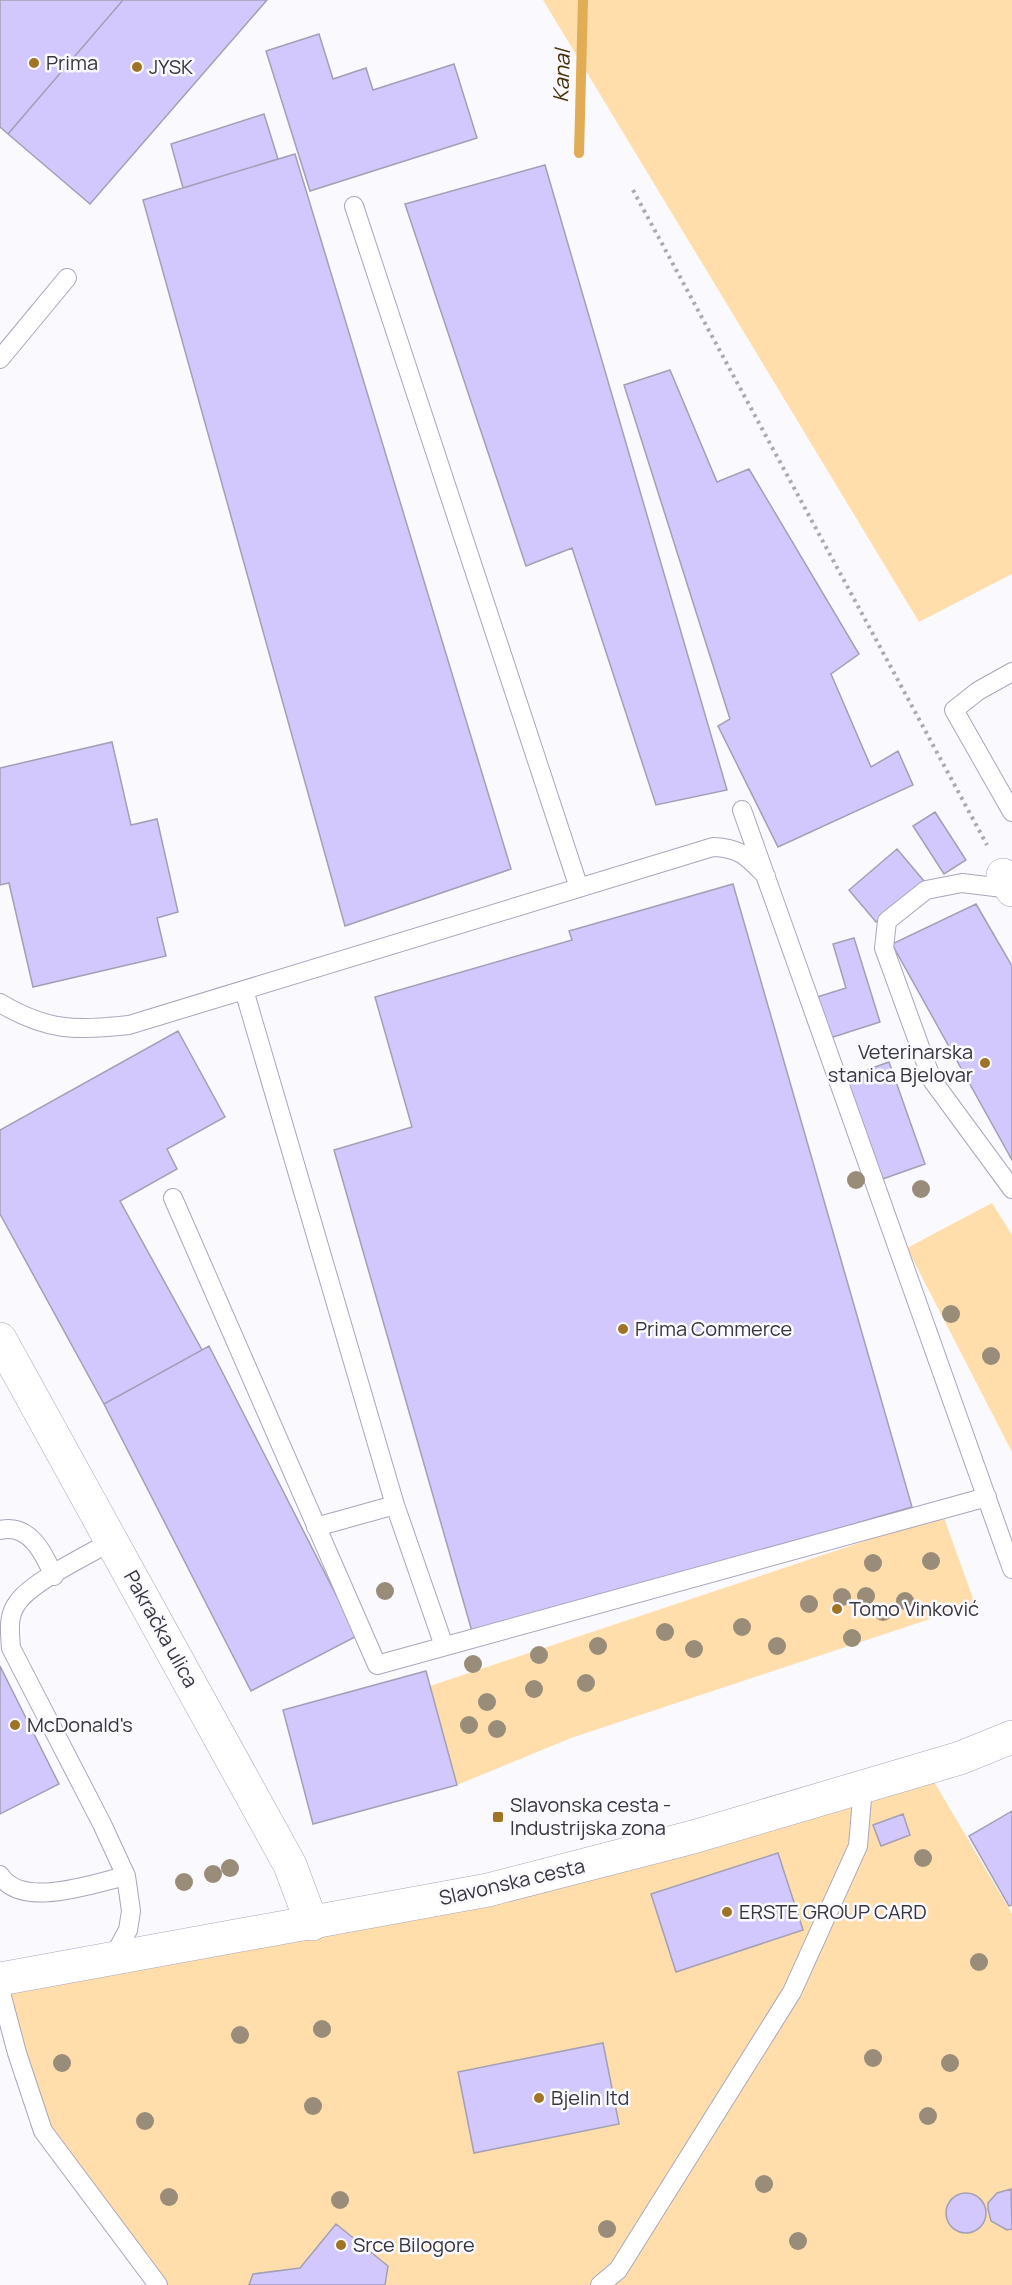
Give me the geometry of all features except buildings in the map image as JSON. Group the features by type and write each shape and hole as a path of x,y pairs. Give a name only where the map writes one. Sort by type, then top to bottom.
{"main road":[{"name":"Pakračka ulica","path":"0,1339 290,1865 312,1924"},
{"name":"Slavonska cesta","path":"0,1979 312,1924 499,1887 693,1837 960,1758 1012,1737"}],"lane":[{"path":"354,206 579,888"},
{"path":"0,359 67,278"},
{"path":"1012,672 978,691 954,710 1012,812"},
{"path":"742,810 1012,1569"},
{"path":"0,1004 28,1020 78,1030 129,1025 713,847 732,848 747,857 766,876"},
{"path":"1009,885 962,883 926,890 887,921 884,948 933,1080 1012,1189"},
{"path":"244,990 395,1505 444,1646"},
{"path":"172,1198 376,1665 987,1497"},
{"path":"316,1527 395,1505"},
{"path":"0,1530 6,1529 26,1535 39,1544 54,1576"},
{"path":"112,1540 34,1588 17,1603 9,1623 11,1648 102,1824 126,1876 131,1911 128,1930 112,1959"},
{"path":"600,2285 618,2270 792,1992 858,1846 863,1786"},
{"path":"0,1875 5,1884 29,1892 52,1893 126,1876"},
{"path":"0,1989 17,2053 43,2131 158,2285"}],"path":[{"path":"633,190 1009,885"}],"shaded area":[{"path":"543,0 1012,0 1012,574 919,622"},
{"path":"992,1203 1012,1235 1012,1452 907,1248"},
{"path":"943,1515 975,1604 571,1738 457,1785 430,1686"},
{"path":"926,1768 1012,1914 1012,2285 157,2285 43,2131 0,1989 293,1927"}],"waterway":[{"name":"Kanal","path":"579,153 583,0"}],"place":[{"name":"Prima","path":"34,63"},
{"name":"JYSK","path":"137,67"},
{"name":"Veterinarska stanica Bjelovar","path":"985,1063"},
{"name":"Prima Commerce","path":"623,1329"},
{"name":"Tomo Vinković","path":"837,1609"},
{"name":"McDonald's","path":"15,1725"},
{"name":"Slavonska cesta - Industrijska zona","path":"498,1817"},
{"name":"ERSTE GROUP CARD","path":"727,1912"},
{"name":"Bjelin ltd","path":"539,2098"},
{"name":"Srce Bilogore","path":"341,2245"}]}
